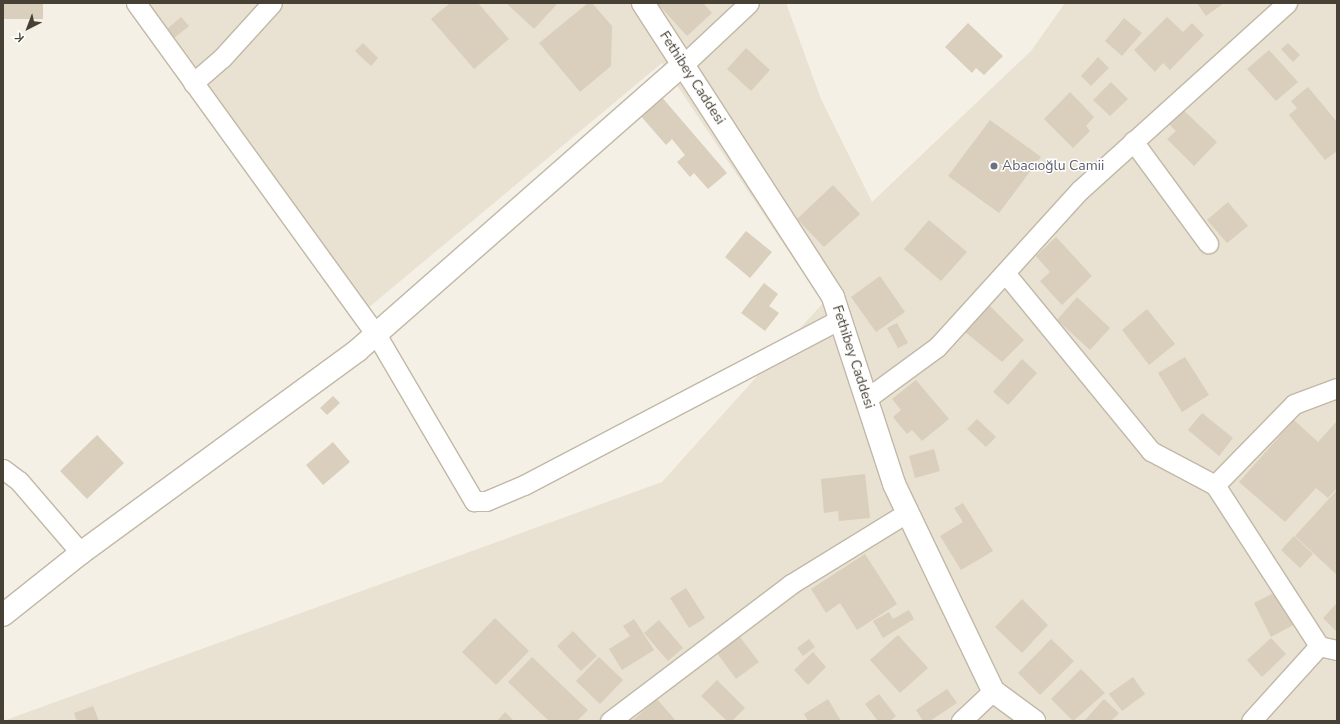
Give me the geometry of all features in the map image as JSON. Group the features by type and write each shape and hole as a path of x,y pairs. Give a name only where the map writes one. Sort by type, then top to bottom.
{"street":[{"path":"136,3 376,334 474,501 486,501 524,486 840,319"},
{"path":"193,83 222,58 272,3"},
{"name":"Fethibey Caddesi","path":"643,3 684,64 833,297 894,484 993,691 1034,721"},
{"path":"3,615 81,553 376,334 684,64 749,3"},
{"path":"866,399 937,347 1006,274 1080,190 1287,3"},
{"path":"1133,141 1208,243"},
{"path":"1006,274 1151,451 1215,485 1328,648 1251,721"},
{"path":"1215,485 1294,404 1337,388"},
{"path":"3,469 19,481 81,553"},
{"path":"610,721 791,584 908,512"},
{"path":"961,721 993,691"}],"shaded area":[{"path":"139,3 786,3 821,99 872,202 1031,51 1065,3 1337,3 1337,721 3,721 662,482 823,303 662,63 368,308"}],"building":[{"path":"3,3 43,3 43,19 3,19"},
{"path":"450,3 478,3 509,39 474,69 431,19"},
{"path":"506,3 558,3 534,29"},
{"path":"588,3 592,3 612,26 611,66 580,92 539,43"},
{"path":"657,3 703,3 712,13 687,36"},
{"path":"1197,3 1224,3 1206,16"},
{"path":"181,17 189,26 174,38 167,29"},
{"path":"1167,17 1183,32 1192,23 1204,35 1170,70 1163,63 1155,72 1134,50"},
{"path":"1124,18 1142,33 1122,56 1105,41"},
{"path":"968,23 1003,56 984,75 976,68 972,73 945,47"},
{"path":"363,43 378,58 371,66 355,51"},
{"path":"1288,43 1300,55 1293,62 1281,49"},
{"path":"746,48 770,70 751,91 727,69"},
{"path":"1269,50 1298,82 1276,101 1247,69"},
{"path":"1098,57 1109,68 1091,86 1081,76"},
{"path":"1111,82 1128,99 1110,116 1093,100"},
{"path":"1308,87 1337,122 1337,151 1325,160 1289,115 1297,108 1291,101"},
{"path":"1070,92 1094,117 1086,126 1090,131 1073,148 1044,119"},
{"path":"660,95 727,173 708,189 694,173 690,177 677,162 685,155 672,139 666,145 639,114"},
{"path":"1180,107 1217,142 1194,166 1167,139 1176,131 1166,121"},
{"name":"Abacıoğlu Camii","path":"990,120 1041,157 999,213 948,176"},
{"path":"833,185 860,214 824,247 797,219"},
{"path":"1228,202 1248,226 1227,243 1207,220"},
{"path":"929,220 967,252 941,281 904,249"},
{"path":"746,231 772,252 750,278 725,257"},
{"path":"1056,237 1092,276 1062,305 1040,281 1050,272 1036,256"},
{"path":"880,276 905,312 876,332 851,297"},
{"path":"764,283 778,294 769,306 779,313 765,331 741,313"},
{"path":"1077,297 1110,328 1090,350 1057,320"},
{"path":"989,305 1024,340 1002,362 964,331"},
{"path":"1147,309 1175,344 1149,365 1122,330"},
{"path":"897,323 908,343 898,348 887,328"},
{"path":"1185,357 1209,395 1182,412 1158,373"},
{"path":"1022,359 1037,373 1008,405 993,392"},
{"path":"916,380 949,419 922,441 912,430 907,434 893,417 901,410 892,399"},
{"path":"333,396 340,403 327,415 320,408"},
{"path":"1202,413 1233,438 1219,456 1188,430"},
{"path":"977,419 996,437 986,447 967,429"},
{"path":"1294,420 1318,442 1337,421 1337,488 1328,498 1316,488 1285,522 1239,482"},
{"path":"97,435 124,463 87,499 60,471"},
{"path":"333,442 350,462 323,485 306,465"},
{"path":"934,449 940,471 915,478 909,456"},
{"path":"865,474 870,518 839,521 838,511 824,513 821,479"},
{"path":"1337,490 1337,575 1295,536"},
{"path":"963,503 993,551 961,570 940,536 963,522 954,508"},
{"path":"1294,536 1313,554 1300,568 1281,550"},
{"path":"865,554 897,604 857,630 840,603 826,613 811,589"},
{"path":"686,588 705,618 689,628 670,598"},
{"path":"1279,590 1297,623 1271,637 1254,603"},
{"path":"1022,599 1048,625 1022,653 995,627"},
{"path":"1337,603 1337,632 1323,618"},
{"path":"909,610 914,619 883,638 873,621 889,612 893,619"},
{"path":"495,618 529,651 496,685 462,652"},
{"path":"634,619 654,650 622,670 609,649 630,636 623,626"},
{"path":"659,620 683,648 668,661 644,633"},
{"path":"573,631 597,656 581,671 557,646"},
{"path":"736,632 759,662 736,679 714,649"},
{"path":"898,635 928,668 900,693 870,660"},
{"path":"1271,638 1286,654 1262,677 1247,660"},
{"path":"809,639 815,647 803,656 797,648"},
{"path":"1051,639 1074,661 1040,695 1018,673"},
{"path":"813,652 826,667 808,685 794,670"},
{"path":"532,657 588,710 577,721 549,721 508,682"},
{"path":"599,657 623,680 600,704 576,681"},
{"path":"1081,669 1105,693 1073,721 1051,699"},
{"path":"1133,677 1145,694 1122,711 1109,694"},
{"path":"717,680 745,708 732,721 727,721 701,696"},
{"path":"947,689 957,703 930,721 923,721 916,710"},
{"path":"879,694 896,716 890,721 878,721 865,704"},
{"path":"657,699 676,721 632,721"},
{"path":"828,699 841,721 808,721 804,714"},
{"path":"1104,699 1119,713 1111,721 1084,721"},
{"path":"93,706 99,721 77,721 74,713"},
{"path":"505,712 514,721 497,721"}],"place":[{"name":"Abacıoğlu Camii","path":"994,166"}]}
